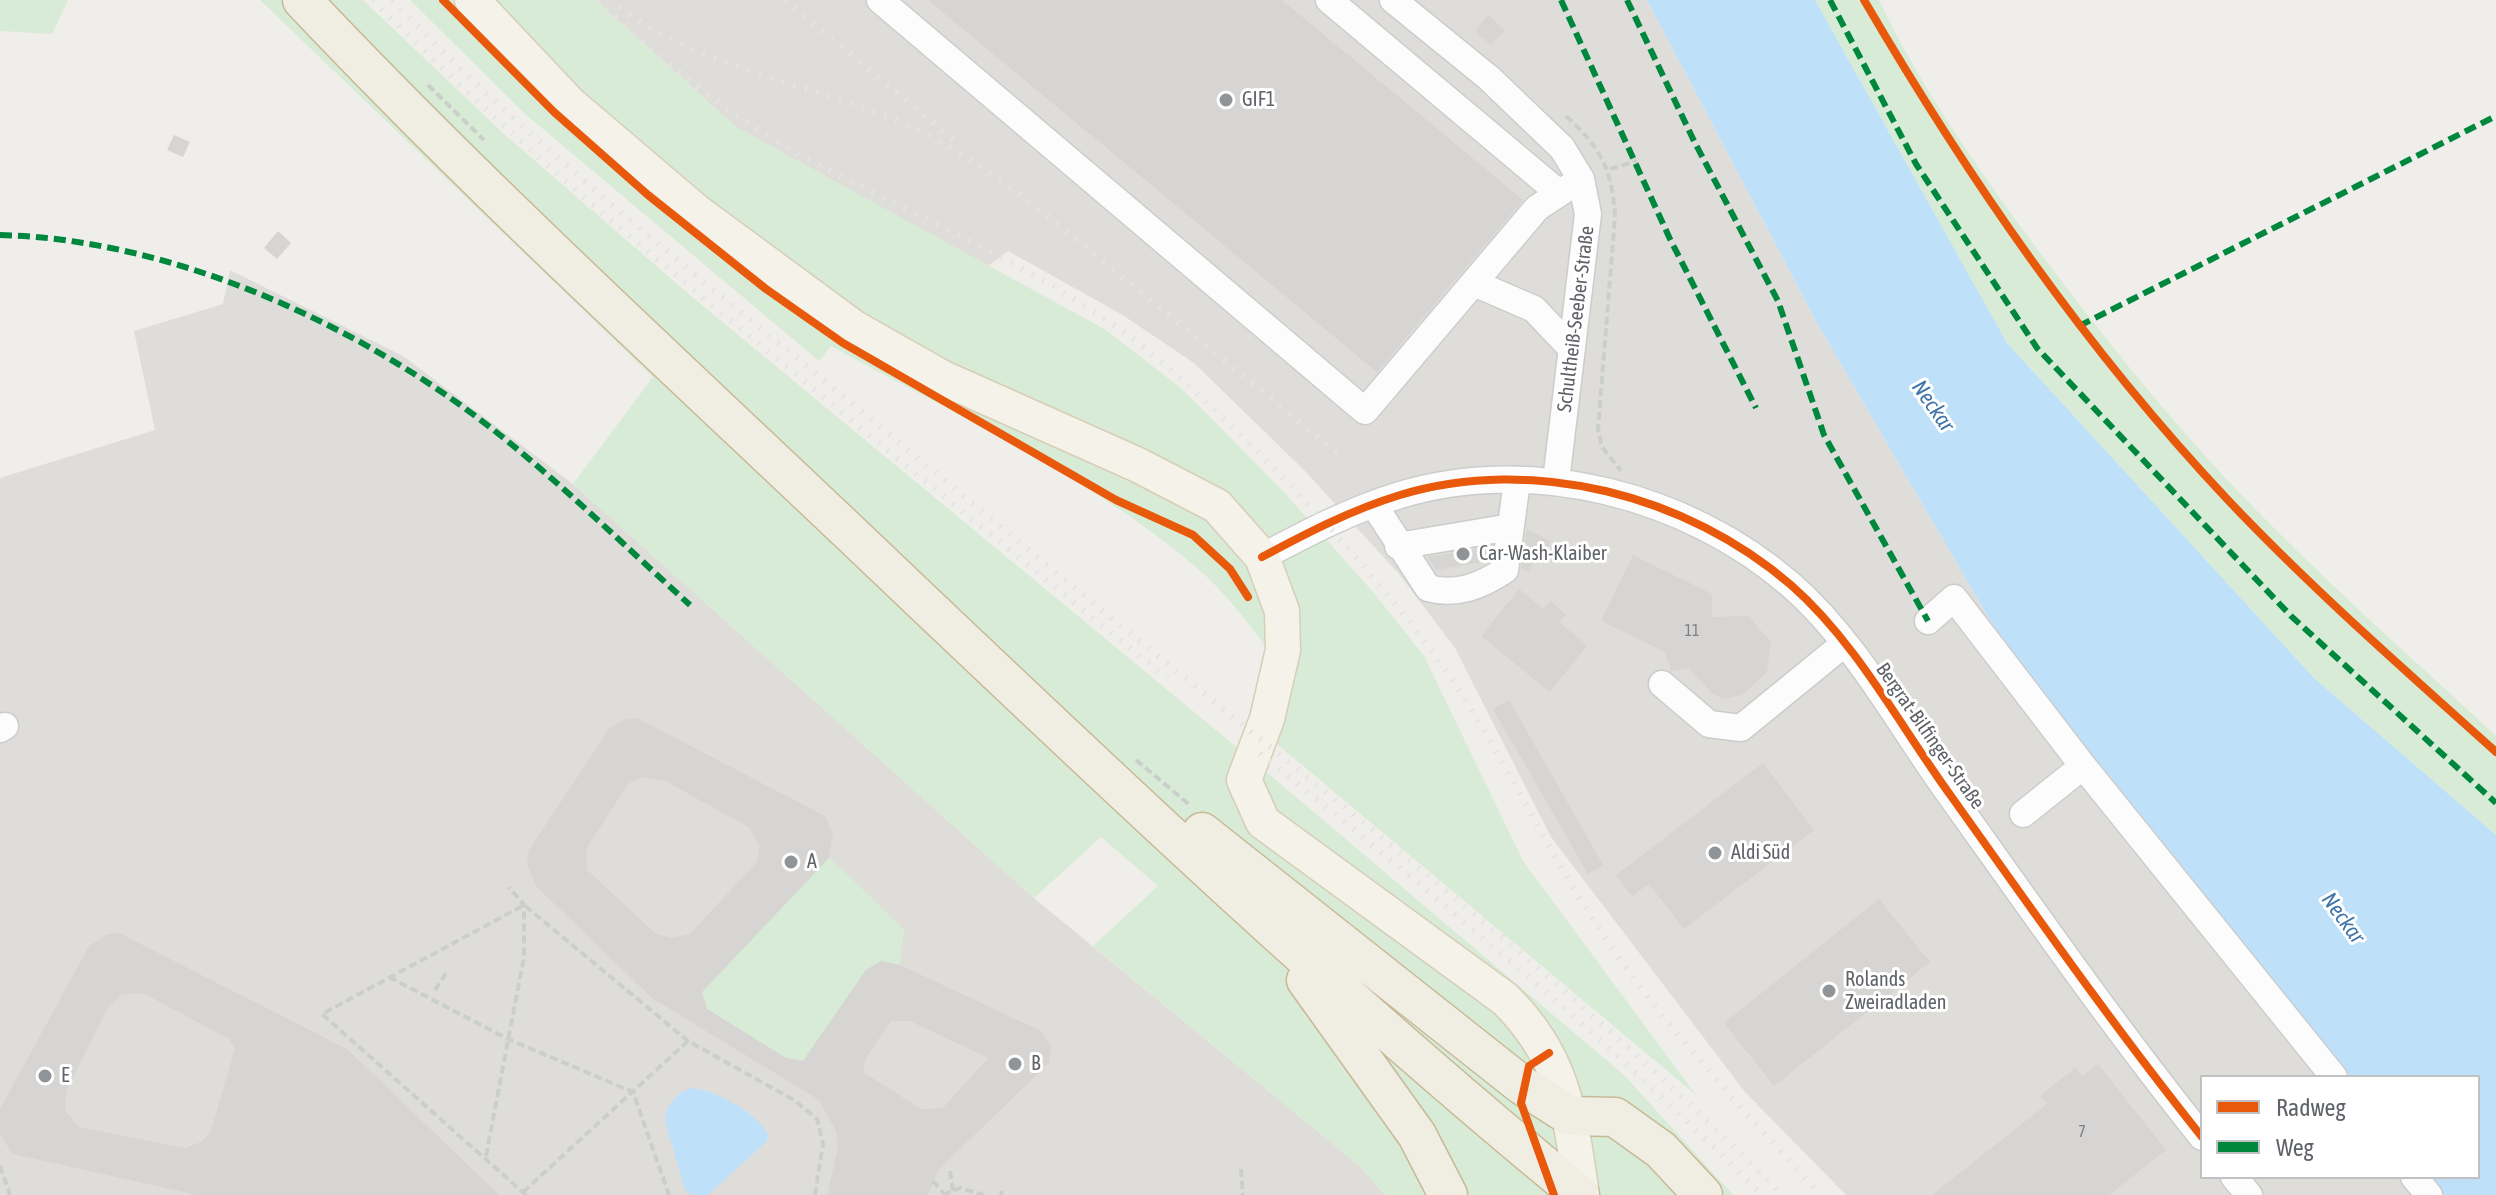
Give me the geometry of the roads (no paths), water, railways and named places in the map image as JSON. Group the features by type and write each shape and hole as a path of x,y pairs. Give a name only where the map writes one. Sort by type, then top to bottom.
{"highway":[{"path":"302,0 462,162 1044,718 1460,1098 1581,1195"},
{"path":"1044,718 1138,778 1228,854 1523,1086 1570,1116 1615,1117 1661,1150 1703,1195"},
{"path":"1289,945 1313,994 1351,1040 1417,1135 1448,1195"}],"main road":[{"path":"472,0 569,103 697,212 853,327 943,378 1138,465 1217,506 1262,557 1282,611 1283,650 1267,719 1244,780 1253,805 1263,822 1505,999 1530,1023 1549,1053 1570,1116 1581,1195"}],"street":[{"path":"880,0 1365,411 1537,208 1570,186 1329,0"},
{"name":"Schultheiß-Seeber-Straße","path":"1393,0 1489,78 1562,148 1570,186 1588,214 1556,481"},
{"path":"1474,283 1534,309 1572,349"},
{"path":"1374,505 1428,588 1446,593 1484,584 1505,570 1517,481"},
{"name":"Bergrat-Bilfinger-Straße","path":"1262,557 1321,524 1443,486 1556,481 1688,517 1791,586 1844,644 2075,972 2200,1134"},
{"path":"1398,546 1511,527"},
{"path":"1928,621 1954,598 2083,766 2332,1075"},
{"path":"1662,684 1709,724 1741,728 1844,644"},
{"path":"2023,814 2083,766"},
{"path":"2236,1179 2249,1195"},
{"path":"2416,1179 2429,1195"}],"water":[{"name":"Neckar","path":"1647,0 1815,0 2007,343 2314,678 2496,835 2496,1195 2438,1195 2425,1179 2480,1179 2480,1075 2341,1075 2045,705 1991,622 1817,323"},
{"path":"691,1088 701,1089 736,1104 764,1128 768,1136 767,1141 708,1195 692,1195 685,1190 665,1121 673,1100"}],"railway":[{"path":"373,0 467,92 614,223 1167,678"},
{"path":"392,0 489,95 642,230 1532,963 1660,1076 1782,1195"},
{"path":"598,0 646,45 723,106 806,158 1053,286 1145,348 1224,419 1333,531 1432,652 1460,692 1575,891 1617,955 1689,1048 1820,1195"},
{"path":"785,0 958,143"},
{"path":"619,7 691,49 849,102 926,134 951,148 1045,214 1342,457"},
{"path":"1260,753 1580,1022 1762,1195"}],"place":[{"name":"GIF1","path":"1226,100"},
{"name":"Car-Wash-Klaiber","path":"1463,554"},
{"name":"Aldi Süd","path":"1715,853"},
{"name":"A","path":"791,862"},
{"name":"Rolands Zweiradladen","path":"1829,991"},
{"name":"B","path":"1015,1064"},
{"name":"E","path":"45,1076"}]}
